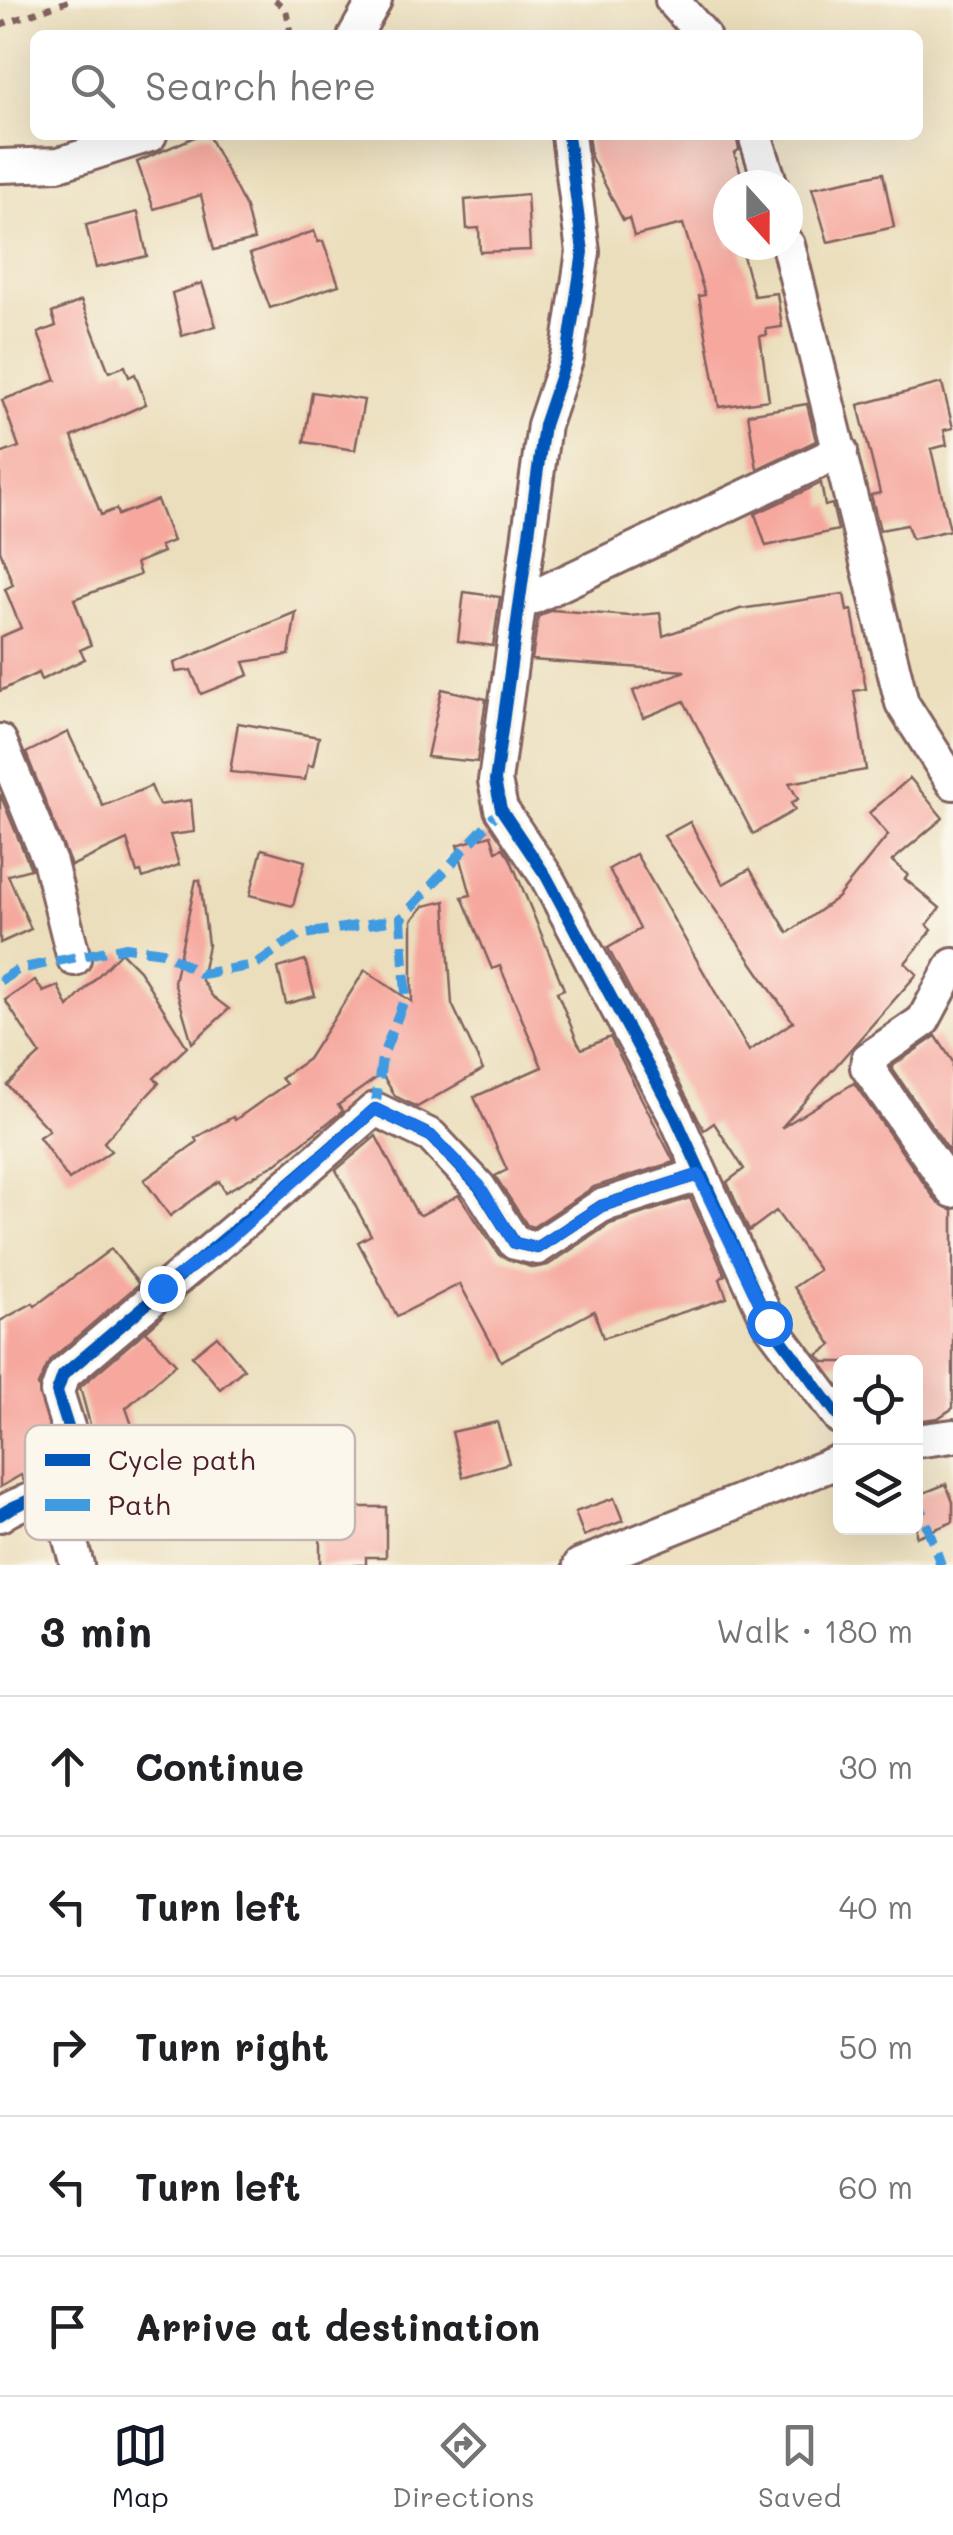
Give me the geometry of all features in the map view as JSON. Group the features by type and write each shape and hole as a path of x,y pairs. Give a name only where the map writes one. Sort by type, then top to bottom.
{"street":[{"path":"358,30 375,0"},
{"path":"0,166 58,164 134,140"},
{"path":"569,140 582,252 568,356 544,425 495,781 501,809 546,876 675,1116 698,1175 769,1323 833,1409"},
{"path":"757,140 766,170"},
{"path":"792,260 902,703 953,782"},
{"path":"520,603 841,452"},
{"path":"0,742 50,864 74,960"},
{"path":"953,965 923,1021 868,1059 866,1067 953,1191"},
{"path":"67,1425 57,1392 63,1375 162,1288 227,1241 375,1109 431,1136 480,1186 514,1243 537,1248 602,1206 698,1175"},
{"path":"923,1440 953,1436"},
{"path":"580,1565 833,1464"},
{"path":"0,1516 25,1500"},
{"path":"70,1540 77,1565"}],"path":[{"path":"0,25 71,0"},
{"path":"275,0 286,9 290,30"}],"building":[{"path":"188,140 211,140 246,208 254,240 214,250 201,195 154,209 137,162"},
{"path":"589,140 737,140 739,150 734,153 740,170 713,170 713,260 744,260 754,296 777,293 782,327 766,329 767,335 760,336 769,400 719,407 699,296 705,295 683,224 634,236 629,218 623,220 591,157"},
{"path":"883,173 894,227 828,242 812,188"},
{"path":"527,194 530,250 480,252 479,228 467,229 465,200"},
{"path":"138,212 147,256 96,268 86,225"},
{"path":"314,231 318,242 323,241 339,285 270,308 250,254"},
{"path":"202,283 216,326 182,336 172,293"},
{"path":"81,301 109,372 125,366 129,377 135,374 146,404 72,437 101,515 116,509 118,515 157,500 173,541 160,546 163,552 136,563 140,575 74,599 91,645 80,650 85,659 41,680 38,673 0,691 0,637 21,628 5,589 13,585 0,550 0,454 19,447 2,400 56,380 38,333 56,326 52,313"},
{"path":"942,383 953,428 944,430 947,445 931,449 950,530 912,539 907,525 880,530 871,495 880,493 858,405"},
{"path":"312,392 364,400 355,450 304,442"},
{"path":"807,404 816,441 757,469 748,414"},
{"path":"821,483 825,506 832,504 838,530 766,546 755,514"},
{"path":"464,592 500,597 493,646 458,641"},
{"path":"844,594 847,611 852,610 866,689 854,691 866,770 789,783 798,799 791,803 795,810 753,834 684,701 643,718 633,691 685,671 532,660 538,617 552,610 630,616 660,613 663,636 740,609"},
{"path":"296,612 289,655 244,662 249,675 201,694 191,670 176,672 174,663"},
{"path":"442,689 486,699 477,762 427,757"},
{"path":"238,723 319,737 313,766 308,765 305,780 230,772"},
{"path":"68,732 103,806 151,786 159,805 191,800 194,832 170,835 179,865 143,878 141,872 137,873 127,840 71,866 26,753"},
{"path":"910,778 943,818 892,861 908,875 905,879 940,908 927,925 932,930 905,963 917,974 781,1128 854,1083 937,1202 953,1211 953,1408 938,1418 923,1420 923,1355 833,1355 833,1362 824,1362 818,1355 832,1345 794,1287 819,1270 776,1211 749,1231 727,1182 744,1169 714,1123 704,1130 608,948 640,929 609,869 636,854 749,1051 793,1022 664,836 690,822 723,884 750,869 788,933 837,898 888,835 869,813"},
{"path":"0,794 31,869 8,875 31,929 0,943"},
{"path":"491,835 496,851 503,848 510,858 564,989 557,992 578,1043 582,1049 610,1037 674,1162 594,1187 533,1227 527,1225 495,1176 507,1170 474,1097 542,1067 500,966 492,969 462,897 471,895 457,845"},
{"path":"262,849 305,861 293,906 250,895"},
{"path":"196,880 200,880 208,945 201,979 212,996 229,1009 192,1043 174,982"},
{"path":"445,901 452,1004 483,1070 417,1107 395,1096 382,1074 338,1105 343,1111 274,1165 225,1192 219,1181 170,1216 144,1180 197,1142 195,1138 233,1117 235,1120 286,1084 281,1078 308,1059 365,970 412,1002 412,920 424,906"},
{"path":"121,952 139,970 187,1047 154,1078 159,1083 104,1142 111,1151 69,1180 39,1137 49,1130 7,1085 40,1054 5,1000 35,980 43,992 58,986 68,1007"},
{"path":"305,960 315,996 286,1004 278,968"},
{"path":"936,1036 953,1062 950,1152 891,1067"},
{"path":"376,1136 416,1212 421,1215 459,1195 499,1255 533,1268 548,1265 610,1224 690,1198 725,1275 720,1279 727,1298 603,1338 594,1311 501,1361 460,1284 397,1316 358,1242 371,1235 336,1170"},
{"path":"111,1249 139,1284 50,1360 38,1385 49,1425 25,1425 25,1481 21,1475 0,1487 0,1321 33,1303 35,1306"},
{"path":"163,1316 146,1331 176,1364 126,1408 132,1425 90,1425 80,1387"},
{"path":"217,1336 244,1369 220,1389 192,1356"},
{"path":"497,1422 509,1463 463,1477 452,1432"},
{"path":"946,1484 953,1502 953,1522 923,1534 923,1493"},
{"path":"614,1498 623,1521 584,1536 575,1512"},
{"path":"355,1507 386,1507 386,1557 366,1557 366,1565 320,1565 320,1540 355,1540"}],"marked path":[{"path":"375,1109 382,1058 406,995 401,919 501,809"},
{"path":"0,981 19,969 126,947 163,952 201,974 255,965 298,935 401,919"},
{"path":"923,1515 941,1565"}],"cycle path":[{"path":"569,140 583,252 567,357 544,425 495,781 501,809 546,876 675,1116 769,1323 833,1409"},
{"path":"67,1425 57,1392 63,1375 375,1109 431,1136 479,1187 515,1243 537,1248 601,1206 698,1175"},
{"path":"0,1515 25,1502"}],"route":[{"path":"162,1288 227,1241 375,1109 431,1136 480,1186 514,1243 537,1248 602,1206 698,1175 769,1323"}]}
